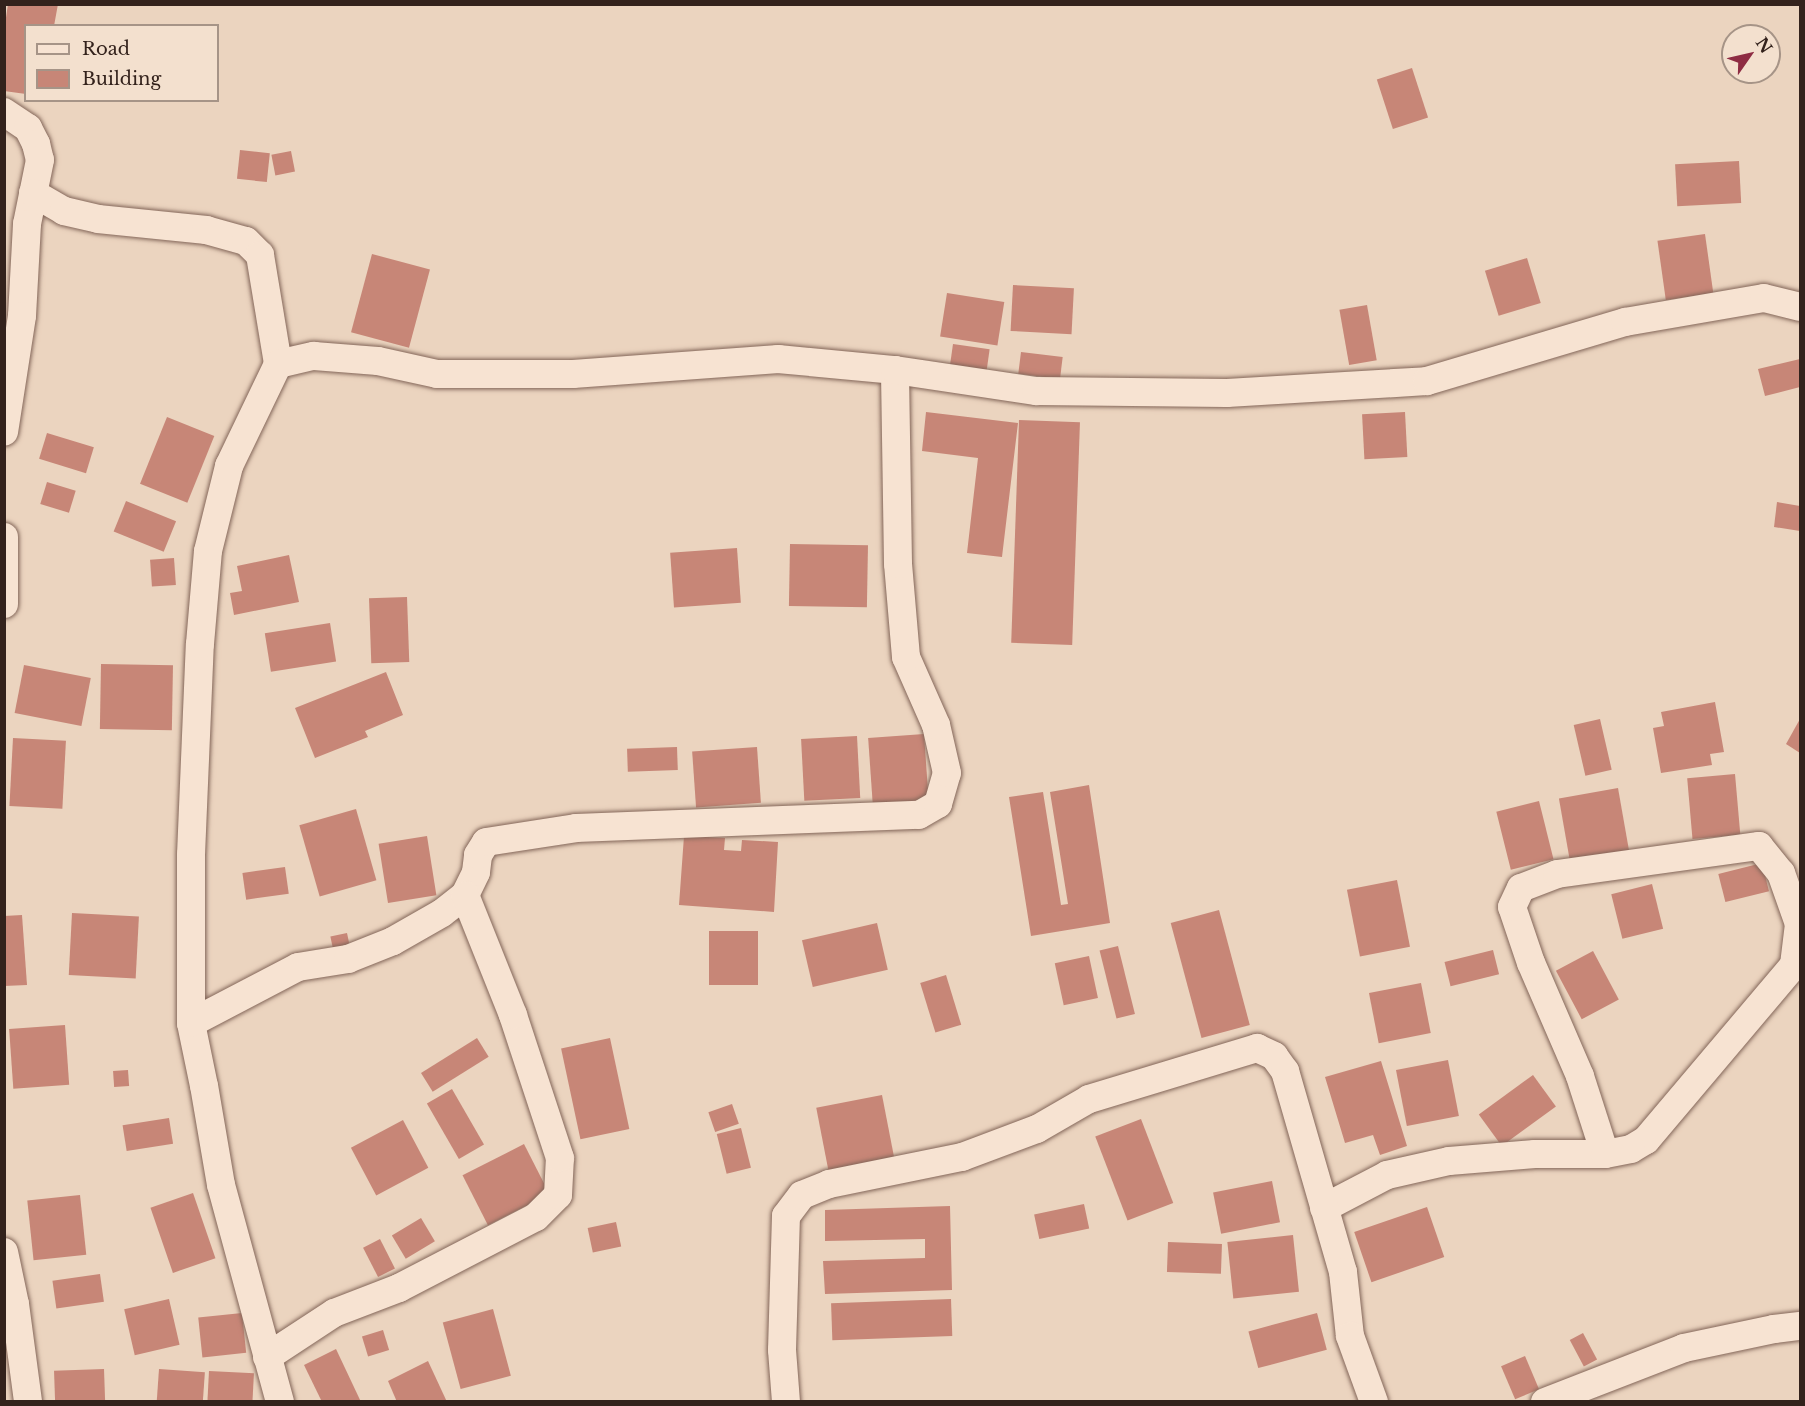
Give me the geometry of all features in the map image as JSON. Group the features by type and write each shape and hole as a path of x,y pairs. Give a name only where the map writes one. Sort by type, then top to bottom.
{"street":[{"path":"4,112 28,128 40,152 27,225 22,316 4,432"},
{"path":"33,193 64,211 87,217 207,230 246,241 260,255 278,364 229,466 208,551 200,644 191,855 191,1023 221,1185 280,1401"},
{"path":"278,364 314,356 378,361 437,374 573,374 778,359 895,370 1036,391 1227,393 1427,381 1626,322 1764,297 1800,307"},
{"path":"191,1023 298,967 348,959 393,941 442,913 465,895 476,872 478,855 486,842 519,835 622,825 919,815 938,804 947,773 936,725 906,657 898,564 895,370"},
{"path":"4,537 4,604"},
{"path":"1324,1208 1387,1175 1449,1161 1535,1154 1605,1154 1631,1149 1646,1140 1794,965 1798,924 1781,873 1759,846 1557,874 1521,888 1512,907 1531,963 1580,1076 1605,1154"},
{"path":"267,1357 334,1313 399,1288 536,1217 558,1195 560,1158 513,1015 465,895"},
{"path":"786,1401 782,1350 786,1216 802,1195 829,1184 962,1157 1037,1129 1089,1099 1257,1048 1274,1056 1285,1071 1343,1272 1350,1336 1374,1401"},
{"path":"4,1252 15,1304 14,1372 28,1401"},
{"path":"1545,1401 1683,1348 1773,1329 1800,1326"}],"building":[{"path":"8,4 58,4 54,24 24,24 24,94 4,91 4,31"},
{"path":"1412,68 1428,117 1393,129 1377,79"},
{"path":"240,150 270,153 267,182 237,179"},
{"path":"291,151 295,172 275,175 271,155"},
{"path":"1739,161 1741,203 1677,206 1675,164"},
{"path":"1705,234 1713,293 1666,300 1657,241"},
{"path":"372,254 430,270 409,348 351,332"},
{"path":"1527,258 1541,303 1499,316 1485,271"},
{"path":"1013,285 1074,288 1072,334 1011,331"},
{"path":"947,293 1004,302 997,346 940,336"},
{"path":"1367,305 1377,360 1349,365 1339,310"},
{"path":"953,344 990,349 987,370 950,365"},
{"path":"1021,352 1063,357 1060,379 1018,374"},
{"path":"1800,359 1800,387 1765,396 1758,369"},
{"path":"926,412 1018,423 1002,557 967,553 978,458 922,451"},
{"path":"1405,412 1407,457 1364,459 1362,414"},
{"path":"167,417 214,436 187,503 140,484"},
{"path":"1019,420 1080,422 1072,645 1011,643"},
{"path":"47,433 94,447 86,473 39,459"},
{"path":"47,482 76,491 69,513 40,504"},
{"path":"126,501 176,521 164,552 114,532"},
{"path":"1777,502 1800,506 1800,531 1774,527"},
{"path":"790,544 868,545 867,607 789,606"},
{"path":"737,548 741,603 674,608 670,553"},
{"path":"289,555 299,602 234,615 230,593 242,591 237,566"},
{"path":"174,558 176,585 152,587 150,560"},
{"path":"407,597 409,662 371,663 369,598"},
{"path":"330,623 336,662 271,672 265,633"},
{"path":"101,664 173,665 172,730 100,729"},
{"path":"24,665 91,678 81,726 15,713"},
{"path":"386,672 403,715 365,731 368,737 315,758 295,708"},
{"path":"1715,702 1724,752 1710,754 1712,765 1661,773 1653,728 1664,726 1661,712"},
{"path":"1600,719 1612,770 1585,776 1574,725"},
{"path":"1800,719 1800,753 1786,744"},
{"path":"924,734 929,802 873,806 868,738"},
{"path":"857,736 860,798 804,801 801,739"},
{"path":"13,738 66,741 62,809 9,806"},
{"path":"677,747 678,770 628,772 627,749"},
{"path":"757,747 761,803 696,807 692,752"},
{"path":"1735,774 1740,835 1692,839 1687,778"},
{"path":"1089,785 1110,923 1031,936 1009,797 1043,792 1061,905 1068,904 1050,792"},
{"path":"1618,788 1629,853 1570,863 1559,798"},
{"path":"1539,801 1554,859 1511,870 1496,812"},
{"path":"356,809 376,880 320,896 299,825"},
{"path":"427,836 436,895 388,903 379,844"},
{"path":"684,836 725,838 724,850 741,851 742,840 778,842 774,912 679,905"},
{"path":"1762,863 1769,891 1725,902 1718,874"},
{"path":"285,867 289,894 246,900 242,873"},
{"path":"1397,880 1410,947 1360,956 1347,890"},
{"path":"1652,884 1663,929 1622,939 1611,894"},
{"path":"1219,910 1250,1025 1202,1038 1171,923"},
{"path":"72,913 139,917 136,978 69,975"},
{"path":"22,915 27,985 4,986 4,916"},
{"path":"877,923 888,970 813,987 802,940"},
{"path":"709,931 758,931 758,985 709,985"},
{"path":"347,933 350,947 333,950 330,937"},
{"path":"1118,946 1135,1014 1116,1019 1100,951"},
{"path":"1493,950 1499,974 1451,986 1444,962"},
{"path":"1593,951 1619,1000 1582,1019 1556,971"},
{"path":"1089,956 1098,998 1064,1005 1055,963"},
{"path":"946,975 961,1025 935,1033 920,983"},
{"path":"1421,983 1431,1033 1379,1043 1369,993"},
{"path":"65,1025 69,1085 13,1089 9,1029"},
{"path":"477,1038 489,1057 433,1092 421,1073"},
{"path":"610,1038 629,1129 580,1139 561,1048"},
{"path":"1448,1060 1459,1116 1407,1126 1396,1070"},
{"path":"1381,1061 1407,1146 1380,1155 1373,1135 1345,1143 1325,1077"},
{"path":"128,1070 129,1086 114,1087 113,1071"},
{"path":"1533,1075 1556,1107 1502,1146 1479,1114"},
{"path":"452,1089 484,1144 459,1159 427,1104"},
{"path":"882,1095 895,1163 829,1176 816,1108"},
{"path":"732,1104 739,1124 715,1132 708,1112"},
{"path":"169,1118 173,1144 127,1151 123,1125"},
{"path":"1141,1119 1173,1203 1128,1221 1095,1137"},
{"path":"403,1120 428,1168 376,1195 351,1148"},
{"path":"741,1128 751,1168 727,1174 717,1134"},
{"path":"524,1144 549,1194 488,1225 463,1175"},
{"path":"1272,1181 1280,1222 1221,1234 1213,1192"},
{"path":"193,1193 215,1258 173,1273 150,1208"},
{"path":"80,1195 86,1255 34,1260 27,1201"},
{"path":"1084,1204 1089,1228 1039,1239 1034,1215"},
{"path":"950,1206 952,1290 825,1294 823,1261 925,1258 925,1239 825,1241 825,1210"},
{"path":"1427,1207 1444,1257 1371,1282 1354,1232"},
{"path":"421,1218 435,1241 406,1259 392,1236"},
{"path":"616,1222 621,1246 593,1252 588,1228"},
{"path":"1293,1235 1299,1292 1233,1299 1227,1242"},
{"path":"380,1239 395,1268 378,1277 363,1248"},
{"path":"1168,1242 1222,1244 1221,1274 1167,1272"},
{"path":"100,1274 104,1302 56,1308 52,1281"},
{"path":"169,1299 180,1345 135,1355 124,1309"},
{"path":"951,1299 952,1336 832,1340 831,1303"},
{"path":"493,1309 511,1376 461,1389 443,1322"},
{"path":"242,1313 246,1353 202,1357 198,1318"},
{"path":"1317,1313 1327,1350 1258,1368 1248,1331"},
{"path":"383,1330 389,1350 368,1357 362,1336"},
{"path":"1583,1333 1597,1359 1584,1367 1570,1340"},
{"path":"336,1349 361,1402 322,1402 304,1365"},
{"path":"1525,1356 1539,1389 1515,1399 1501,1366"},
{"path":"428,1361 447,1402 397,1402 388,1381"},
{"path":"104,1369 105,1402 55,1402 54,1371"},
{"path":"159,1369 205,1372 203,1402 157,1402"},
{"path":"209,1371 254,1373 252,1402 207,1402"}]}
